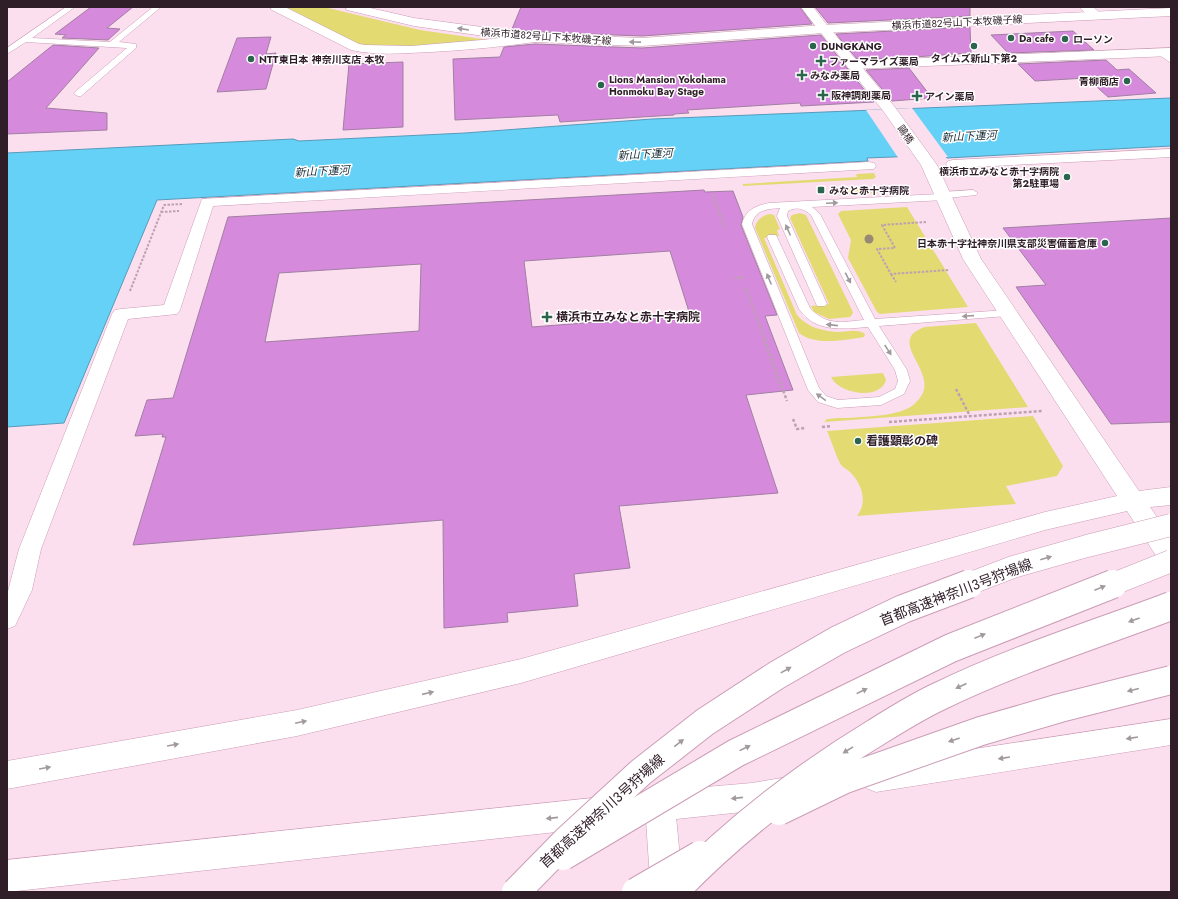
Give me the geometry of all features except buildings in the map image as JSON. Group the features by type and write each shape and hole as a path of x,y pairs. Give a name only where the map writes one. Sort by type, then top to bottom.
{"main road":[{"path":"276,7 356,47 369,50 386,51 482,45 536,38"},
{"name":"横浜市道82号山下本牧磯子線","path":"351,7 414,22 477,31 536,38 642,42 824,28 1171,12"},
{"name":"横浜市道82号山下本牧磯子線","path":"399,7 464,19 521,26 586,30 743,34"},
{"name":"鷗橋","path":"808,7 889,109 929,165 972,259 1171,560"},
{"path":"1086,7 1096,15"},
{"path":"853,65 1168,55"},
{"path":"7,775 297,723 521,672 1045,521 1132,501 1171,496"},
{"name":"首都高速神奈川3号狩場線","path":"516,892 567,840 641,772 705,722 776,675 838,640 903,609 1012,567 1171,525"},
{"path":"1087,546 1171,533"},
{"path":"508,892 545,866 736,753 951,648 1171,560"},
{"path":"674,892 699,866 774,802 834,758 895,721 939,696 991,673 1171,606"},
{"path":"636,892 768,816 845,779 981,731 1060,708 1171,680"},
{"path":"7,876 752,797 1171,732"},
{"path":"660,806 666,879 664,892"}],"street":[{"path":"953,164 1171,153"},
{"path":"7,619 21,590 30,549 121,314 171,310 207,202 869,166"}],"lane":[{"path":"7,52 10,47 24,40 71,7"},
{"path":"112,44 157,7"},
{"path":"24,40 133,46 78,94"},
{"path":"821,304 782,216 784,209 793,204 807,207 815,214 871,323 901,370 904,382 900,391 881,401 837,404 822,399 814,390 747,224 748,218 753,212 760,208 793,204 942,193 970,189"},
{"path":"772,237 805,309 811,317 829,325 1007,313"}],"path":[{"path":"130,292 164,205 178,204"},
{"path":"161,212 181,211 180,214"},
{"path":"896,282 877,249 896,248 882,225 931,222"},
{"path":"891,274 951,270"},
{"path":"743,278 787,401"},
{"path":"956,389 970,416"},
{"path":"884,423 1048,411"},
{"path":"793,418 797,429 805,428"},
{"path":"822,427 837,426"}],"shaded area":[{"path":"286,7 324,7 420,30 502,42 381,49 355,43"},
{"path":"874,173 876,177 873,179 743,186 743,184 857,177 856,174"},
{"path":"897,187 905,191 849,194 832,193 830,190"},
{"path":"907,207 968,307 880,314 877,312 848,258 851,240 838,214 841,211"},
{"path":"800,213 806,215 852,310 853,313 850,317 829,319 814,312 811,306 829,304 790,218 792,215"},
{"path":"770,214 774,215 780,229 777,230 779,236 764,238 797,315 805,323 815,328 837,332 859,331 865,334 864,337 821,341 813,340 799,333 755,228 760,218"},
{"path":"976,323 1028,407 824,422 827,419 866,417 896,413 910,407 919,399 924,389 924,379 911,349 910,340 914,333 925,327"},
{"path":"883,373 886,380 883,386 869,393 860,393 843,388 831,377"},
{"path":"1033,416 1063,466 1057,476 1006,486 1016,504 857,516 862,505 862,493 858,482 840,463 827,431"}],"water":[{"name":"新山下運河","path":"1171,98 1171,146 947,158 944,155 867,158 868,161 157,200 64,423 7,427 7,153 293,139 299,141 465,133 652,119"}],"pier":[{"path":"912,108 948,157 899,159 866,110"}],"place":[{"name":"Da cafe","path":"1011,38"},
{"name":"ローソン","path":"1065,39"},
{"name":"DUNGKANG","path":"813,46"},
{"name":"タイムズ新山下第2","path":"974,46"},
{"name":"NTT東日本 神奈川支店 本牧","path":"251,59"},
{"name":"ファーマライズ薬局","path":"821,61"},
{"name":"みなみ薬局","path":"802,75"},
{"name":"青柳商店","path":"1127,81"},
{"name":"Lions Mansion Yokohama Honmoku Bay Stage","path":"601,85"},
{"name":"阪神調剤薬局","path":"823,95"},
{"name":"アイン薬局","path":"917,96"},
{"name":"横浜市立みなと赤十字病院 第2駐車場","path":"1067,177"},
{"name":"みなと赤十字病院","path":"821,190"},
{"name":"日本赤十字社神奈川県支部災害備蓄倉庫","path":"1105,243"},
{"name":"横浜市立みなと赤十字病院","path":"547,317"},
{"name":"看護顕彰の碑","path":"858,441"}]}
